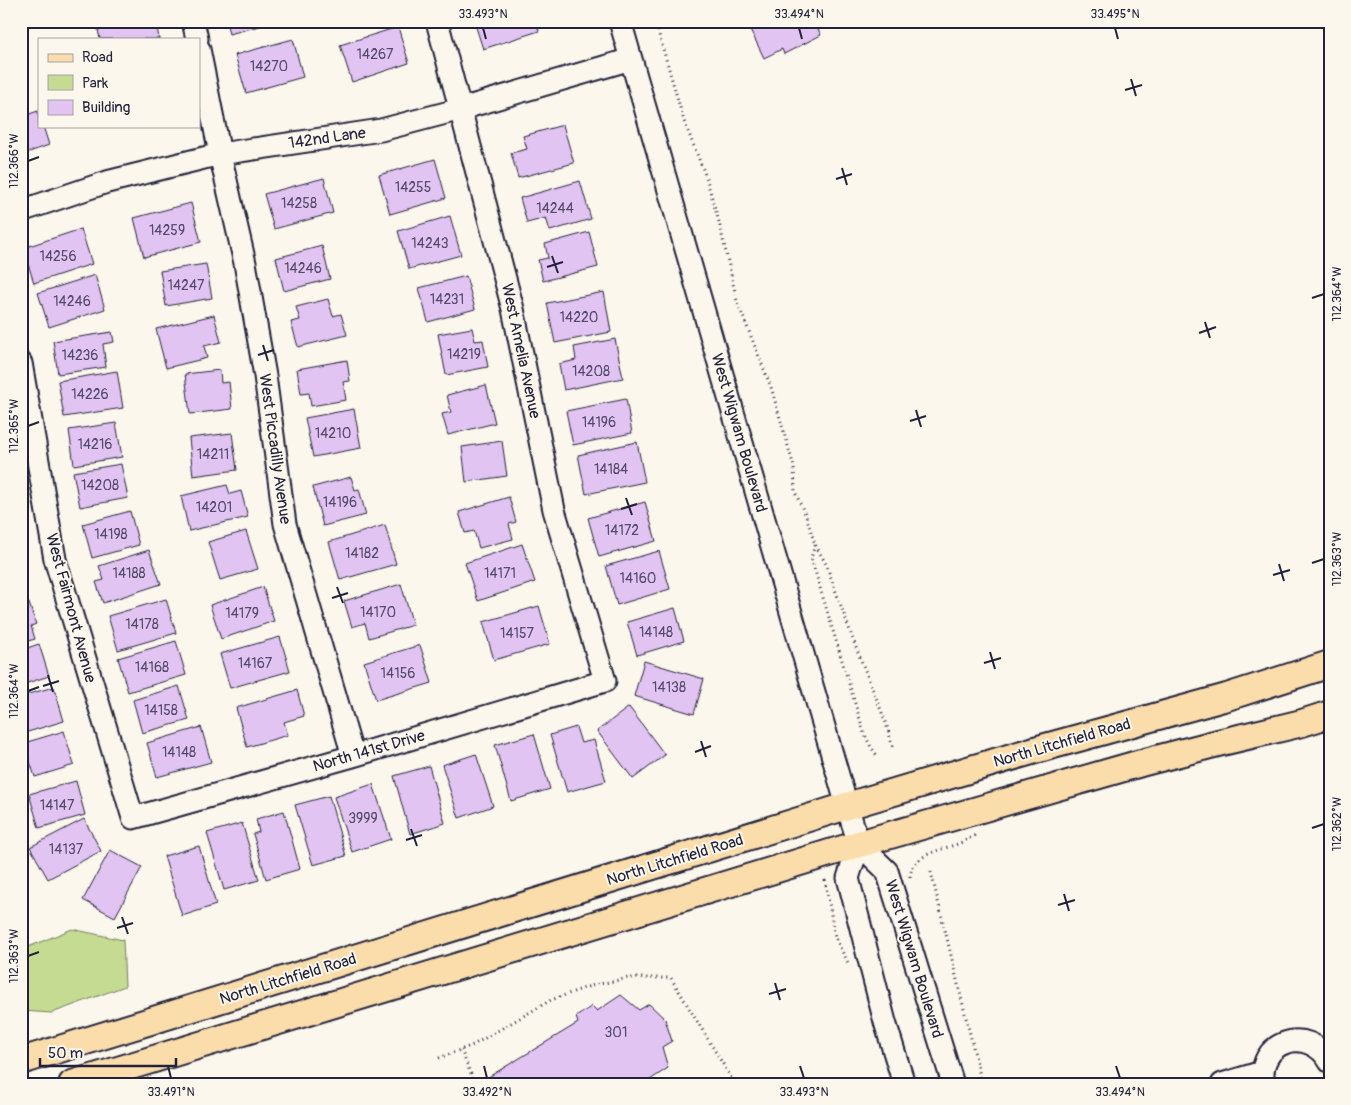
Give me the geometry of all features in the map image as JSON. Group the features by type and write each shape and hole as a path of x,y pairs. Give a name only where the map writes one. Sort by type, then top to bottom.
{"main road":[{"name":"North Litchfield Road","path":"21,1061 847,806 1035,750 1226,697 1330,664"},
{"path":"72,1084 859,844 1141,763 1302,723 1330,714"}],"street":[{"path":"193,21 197,38"},
{"name":"West Amelia Avenue","path":"437,21 513,309 554,510 604,681"},
{"name":"West Wigwam Boulevard","path":"620,21 847,806 859,844 887,871 953,1084"},
{"name":"West Piccadilly Avenue","path":"200,54 245,263 265,376 285,524 353,756"},
{"name":"142nd Lane","path":"21,211 108,182 220,154 381,130 461,109 631,59"},
{"name":"West Fairmont Avenue","path":"21,363 55,560 133,818"},
{"name":"North 141st Drive","path":"133,818 353,756 604,681"},
{"path":"859,844 848,878 885,1022 904,1084"},
{"path":"1222,1084 1263,1078 1264,1063 1272,1051 1280,1044 1296,1040 1312,1044 1328,1056"}],"path":[{"path":"655,21 684,121 706,177 720,222 737,301 771,387 794,467 795,492 826,564 886,723 893,748"},
{"path":"816,544 811,558 864,733 871,748 878,757"},
{"path":"909,883 910,873 924,856 978,834"},
{"path":"931,872 982,1084"},
{"path":"439,1058 473,1045 551,1000 590,986 628,978 671,978 735,1084"},
{"path":"461,1050 475,1084"}],"green space":[{"path":"72,929 123,940 125,986 52,1013 21,1011 21,950"}],"building":[{"path":"138,21 156,21 159,38 100,38 98,30"},
{"path":"226,21 279,21 229,34"},
{"path":"474,21 536,21 539,31 483,49"},
{"path":"746,21 814,21 821,35 784,54 782,49 764,58"},
{"path":"398,27 409,63 352,82 340,45"},
{"path":"293,39 303,77 246,93 235,55"},
{"path":"38,111 38,128 44,128 49,145 21,155 21,117"},
{"path":"563,125 574,163 518,178 511,153 527,149 523,136"},
{"path":"435,159 446,198 390,214 379,175"},
{"path":"324,178 333,213 274,229 264,194"},
{"path":"580,181 591,219 550,231 546,218 527,223 520,198"},
{"path":"191,203 201,242 144,257 134,218"},
{"path":"450,216 461,255 409,269 398,231"},
{"path":"81,229 92,264 34,283 23,248"},
{"path":"589,232 598,267 543,281 538,260 548,258 545,244"},
{"path":"322,246 330,279 284,291 276,258"},
{"path":"206,264 212,298 166,306 160,271"},
{"path":"95,275 105,309 49,327 38,293"},
{"path":"466,276 475,309 428,322 419,288"},
{"path":"604,292 611,332 555,343 547,303"},
{"path":"328,299 333,316 341,314 347,335 298,347 291,322 300,320 296,307"},
{"path":"214,315 221,342 204,346 207,358 166,368 156,329"},
{"path":"472,328 475,341 483,340 488,367 446,375 438,334"},
{"path":"112,332 114,342 103,344 106,367 58,374 53,341"},
{"path":"615,339 623,378 564,390 559,364 576,360 574,347"},
{"path":"347,360 350,381 343,382 346,400 311,406 309,393 301,394 297,369"},
{"path":"220,370 221,383 229,382 232,409 190,414 185,374"},
{"path":"117,371 123,408 64,417 58,381"},
{"path":"486,385 495,423 448,435 442,414 451,412 447,395"},
{"path":"626,399 632,433 573,445 566,411"},
{"path":"354,409 361,448 313,457 305,418"},
{"path":"116,423 122,457 74,465 69,430"},
{"path":"232,433 237,470 193,476 189,438"},
{"path":"502,441 507,476 466,482 462,447"},
{"path":"637,442 645,482 586,494 578,455"},
{"path":"121,464 128,498 80,507 73,472"},
{"path":"351,477 355,490 359,489 366,515 323,526 313,487"},
{"path":"227,485 230,494 241,491 248,517 189,531 181,496"},
{"path":"509,497 516,522 509,524 513,539 479,548 474,531 465,533 459,512"},
{"path":"645,502 656,541 599,557 588,518"},
{"path":"130,511 139,545 92,558 83,524"},
{"path":"385,525 396,564 340,580 329,542"},
{"path":"246,531 258,569 220,580 208,542"},
{"path":"522,544 535,582 478,601 465,563"},
{"path":"149,550 161,584 103,603 96,582 104,580 99,566"},
{"path":"659,551 670,589 617,605 606,566"},
{"path":"401,584 413,625 369,638 365,623 352,627 344,601"},
{"path":"263,587 274,621 221,639 210,605"},
{"path":"166,599 176,633 118,650 108,616"},
{"path":"29,603 36,624 31,626 35,639 21,643 21,605"},
{"path":"539,606 550,644 494,660 483,622"},
{"path":"675,608 684,641 637,655 627,622"},
{"path":"280,637 290,671 230,688 220,654"},
{"path":"176,641 186,675 128,692 118,658"},
{"path":"39,644 49,676 21,685 21,650"},
{"path":"420,645 432,683 376,700 364,662"},
{"path":"644,661 704,679 694,714 634,696"},
{"path":"179,686 189,720 142,733 133,700"},
{"path":"54,687 64,721 21,734 21,696"},
{"path":"297,690 304,716 284,722 288,735 247,747 236,708"},
{"path":"629,707 665,755 633,779 597,731"},
{"path":"201,727 211,762 157,777 147,743"},
{"path":"576,727 581,743 594,740 606,781 567,792 550,735"},
{"path":"64,731 74,765 35,777 24,743"},
{"path":"534,734 550,789 511,801 495,745"},
{"path":"476,754 493,806 459,818 442,765"},
{"path":"429,766 445,823 410,834 394,776"},
{"path":"76,781 85,815 39,828 29,794"},
{"path":"373,784 391,839 352,852 334,797"},
{"path":"329,796 346,856 313,865 295,805"},
{"path":"284,811 300,869 266,879 253,834 259,832 256,819"},
{"path":"84,819 101,851 48,879 30,847"},
{"path":"242,823 259,880 224,890 207,833"},
{"path":"199,846 216,905 182,916 164,856"},
{"path":"110,850 142,867 115,917 83,900"},
{"path":"621,995 639,1010 649,1004 665,1019 672,1041 662,1047 668,1068 644,1084 488,1084 485,1079 578,1023 576,1017 592,1006 597,1011"},
{"path":"281,1079 292,1084 279,1084"}]}
